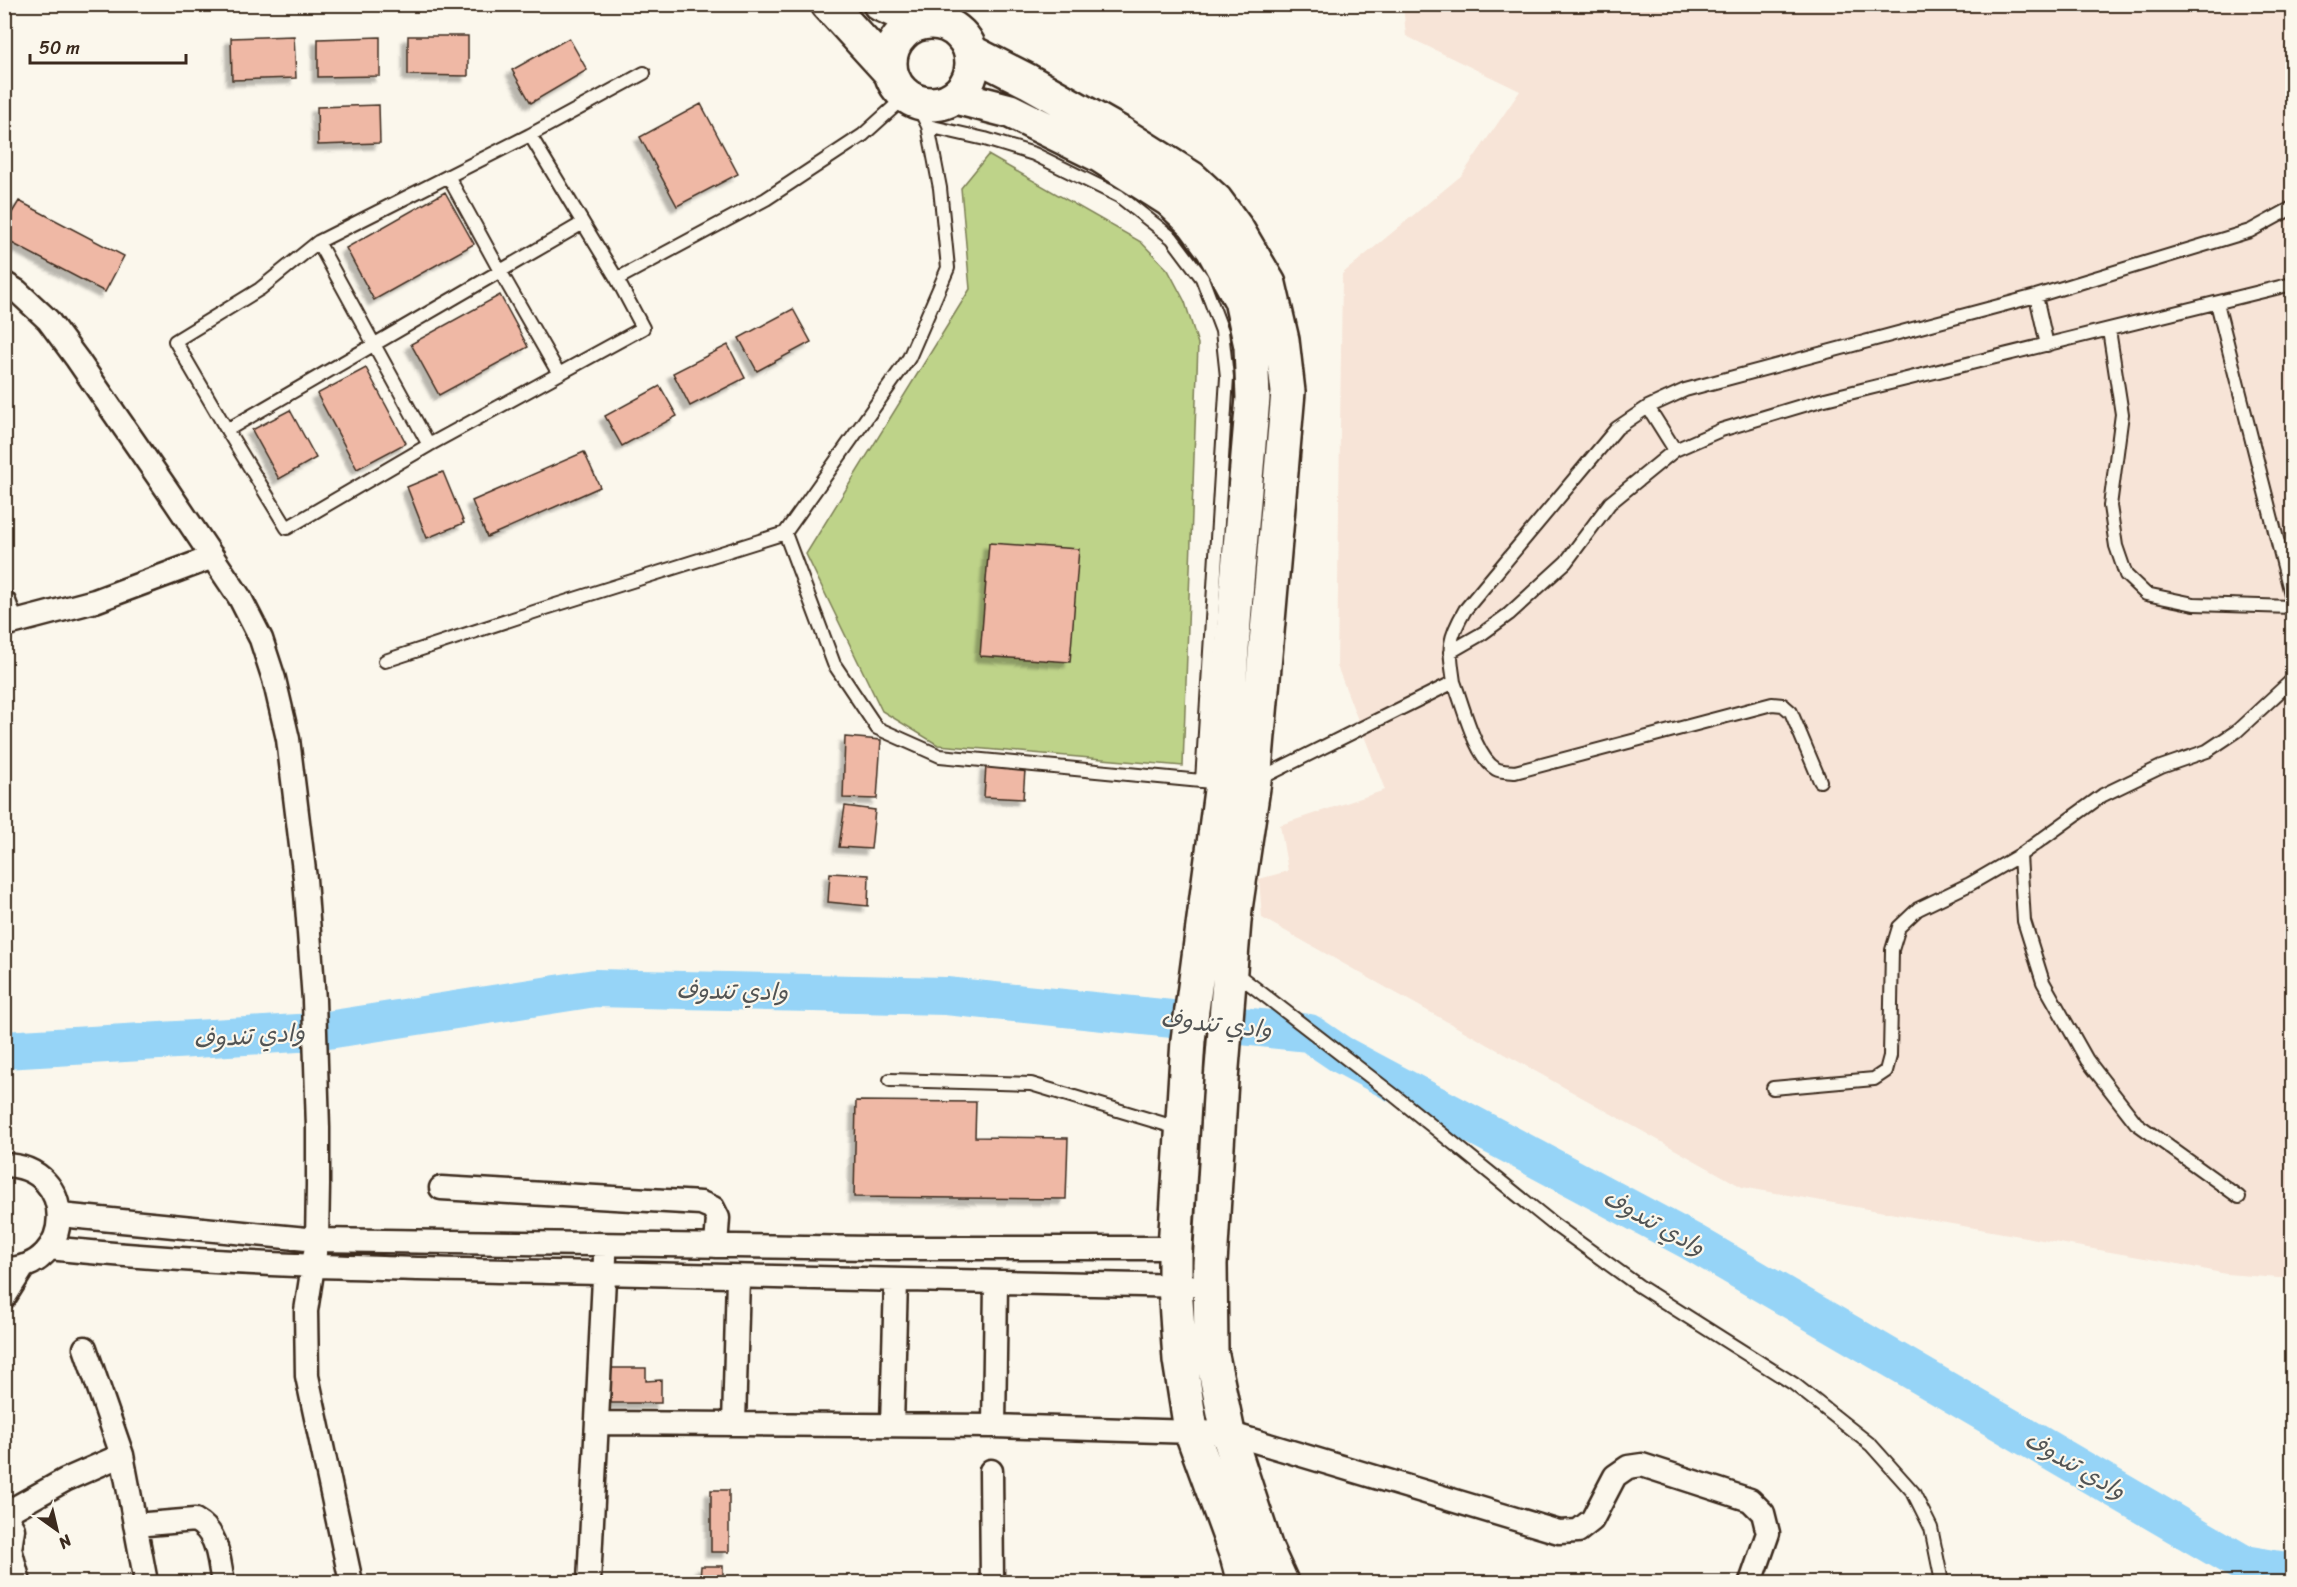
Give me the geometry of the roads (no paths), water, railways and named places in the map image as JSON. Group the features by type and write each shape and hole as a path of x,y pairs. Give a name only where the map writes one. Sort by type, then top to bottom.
{"main road":[{"path":"828,4 910,99 930,105 943,103 956,97 964,88 970,77 972,64 971,52 966,41 952,28 934,22 922,23 910,28 897,42 890,60 910,99"},
{"path":"880,4 922,23"},
{"path":"971,52 1120,133 1191,178 1216,201 1236,228 1269,284 1282,340 1288,392 1231,782 1188,1040 1175,1248 1174,1286 1180,1360 1191,1430 1237,1556 1244,1582"},
{"path":"956,97 1010,111 1101,156 1170,200 1194,223 1213,249 1241,300 1251,346 1253,398 1237,582 1231,782 1235,909 1221,1080 1210,1286 1211,1352 1228,1432 1266,1549 1281,1582"}],"street":[{"path":"4,283 17,291 48,320 78,359 240,598 261,639 274,679 288,739 305,879 314,1000 318,1128 316,1240 306,1311 308,1376 351,1582"},
{"path":"7,616 95,601 213,557"},
{"path":"4,1165 16,1165 33,1171 47,1182 56,1197 60,1215 59,1227 49,1248 38,1259 14,1268 5,1296"},
{"path":"441,1188 701,1203 713,1208 718,1218 716,1246"},
{"path":"60,1215 316,1240 716,1246 1175,1248"},
{"path":"589,1582 605,1244"},
{"path":"49,1248 111,1255 313,1267 996,1284 1210,1286"},
{"path":"734,1424 738,1276"},
{"path":"892,1425 896,1281"},
{"path":"994,1426 996,1284"},
{"path":"85,1348 122,1455 146,1582"},
{"path":"597,1423 994,1426 1228,1432 1559,1532 1578,1531 1592,1520 1615,1476 1628,1467 1642,1465 1750,1500 1763,1513 1768,1533 1751,1582"},
{"path":"19,1582 10,1549 13,1529 4,1514 65,1480 122,1455"},
{"path":"991,1471 992,1582"},
{"path":"135,1525 195,1520 204,1525 215,1542 223,1582"}],"lane":[{"path":"530,135 617,279 643,328 429,445 287,528 175,341 260,289 318,242 530,135 644,73"},
{"path":"617,279 766,199 863,135 910,99"},
{"path":"385,661 784,533 909,358 948,268 940,189 910,99"},
{"path":"910,99 985,139 1034,154 1119,196 1172,238 1202,278 1222,331 1227,377 1231,782"},
{"path":"448,177 559,374"},
{"path":"1820,781 1791,712 1783,705 1772,704 1515,772 1497,770 1485,759 1477,744 1454,682 1450,652 1452,632 1465,610 1617,428 1648,407 1685,390 2036,296 2250,231 2292,208"},
{"path":"227,430 583,224"},
{"path":"318,242 429,445"},
{"path":"1450,652 1483,633 1509,614 1566,562 1610,503 1675,450 1721,430 1821,400 2292,284"},
{"path":"2036,296 2047,345"},
{"path":"2217,303 2292,598"},
{"path":"2109,330 2122,414 2110,506 2116,546 2126,575 2146,594 2194,604 2292,607"},
{"path":"1648,407 1675,450"},
{"path":"784,533 834,664 877,728 940,756 1231,782 1454,682"},
{"path":"1773,1088 1874,1079 1886,1071 1890,1056 1892,950 1899,927 1918,909 1970,884 2020,855 2103,795 2161,766 2207,751 2237,731 2292,680"},
{"path":"2020,855 2024,921 2043,982 2087,1060 2136,1123 2239,1197"},
{"path":"1230,968 1395,1096 1552,1223 1639,1286 1794,1384 1871,1445 1913,1492 1931,1528 1941,1582"},
{"path":"890,1080 1031,1084 1183,1129"}],"water":[{"path":"78,1046 5,1054 5,1047"}],"waterway":[{"name":"وادي تندوف","path":"4,1050 315,1032 595,988 946,996 1309,1033 1340,1054 1692,1242 2244,1564 2292,1572"}]}
